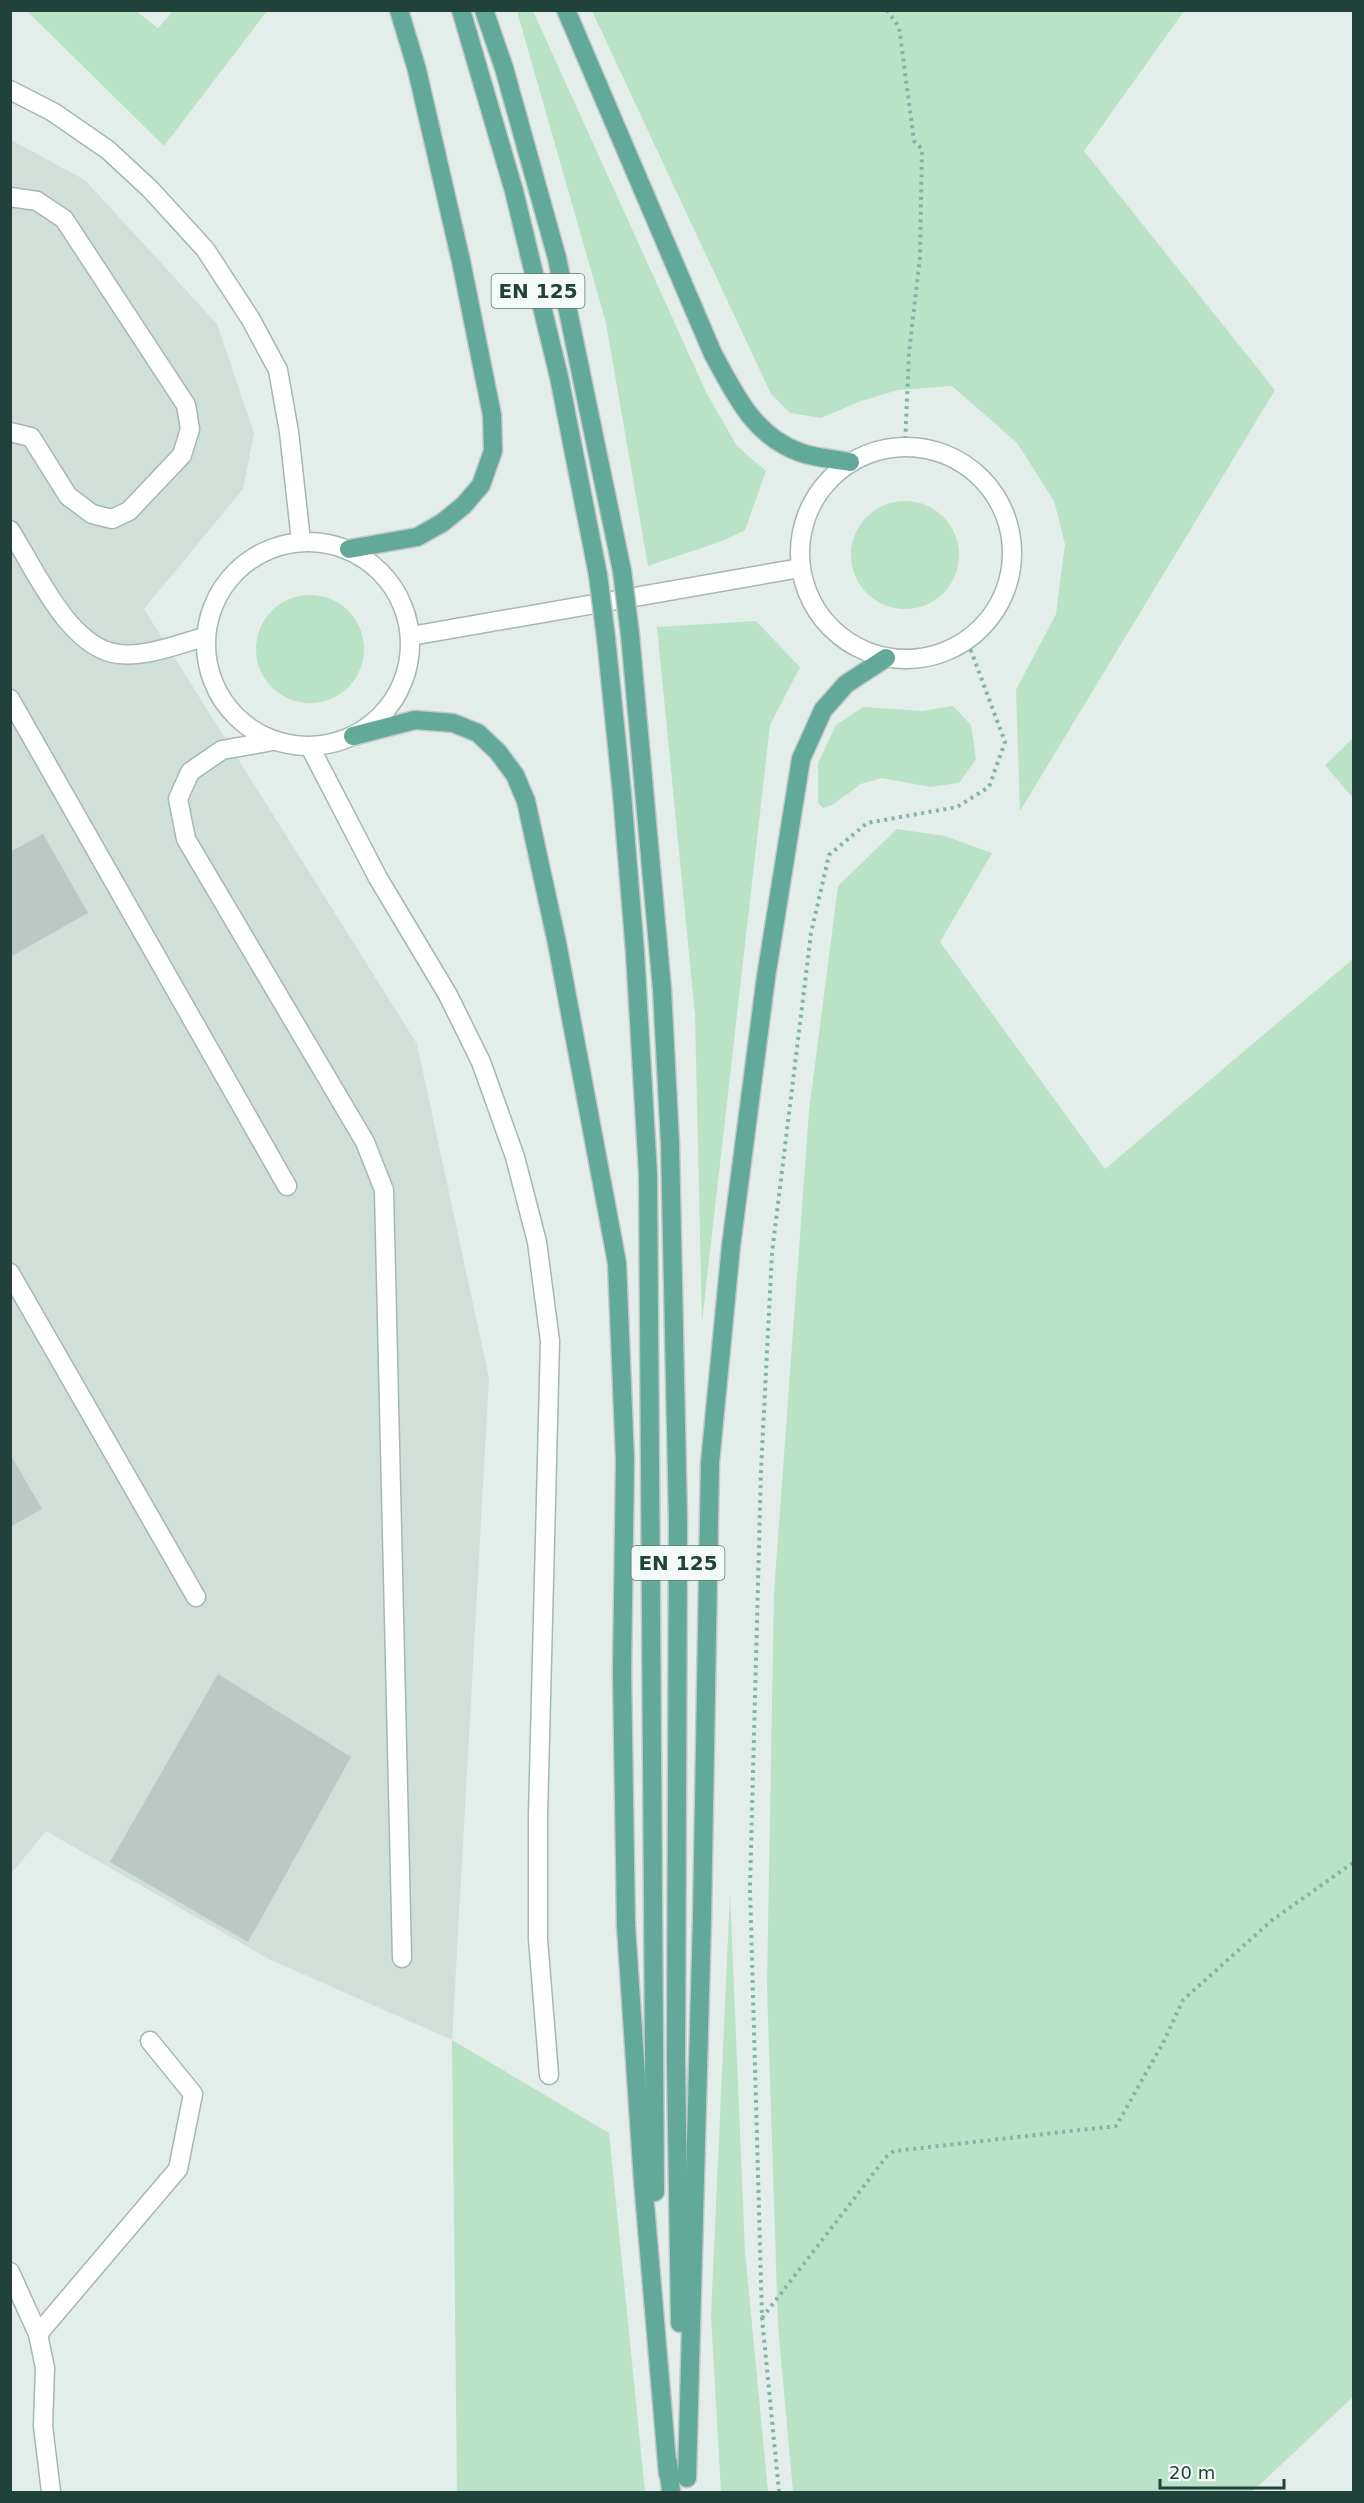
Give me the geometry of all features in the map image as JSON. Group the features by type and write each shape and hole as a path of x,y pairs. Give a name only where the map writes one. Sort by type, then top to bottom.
{"main road":[{"path":"349,549 417,537 442,523 465,505 481,485 493,451 492,415 461,261 417,70 399,10"},
{"name":"EN 125","path":"461,10 517,203 559,377 598,575 622,794 635,952 648,1174 653,2111 657,2280 671,2493"},
{"name":"EN 125","path":"484,10 504,68 557,258 622,571 630,634 662,989 670,1143 678,1521 676,1721 678,2283 688,2485"},
{"path":"566,10 713,354 741,407 768,437 800,453 850,462"},
{"path":"688,2485 710,1463 730,1246 766,977 801,759 823,710 846,684 886,658"},
{"path":"353,736 415,720 453,723 478,733 498,752 515,775 526,801 557,943 617,1263 625,1460 622,1672 626,1926 643,2181 668,2474"}],"street":[{"path":"10,90 53,112 108,150 150,189 205,249 250,318 278,370 289,432 301,541"},
{"path":"10,197 37,201 64,219 186,405 190,429 182,455 129,512 112,519 92,514 68,496 32,437 10,432"},
{"path":"905,446 939,452 969,466 992,490 1007,521 1013,554 1007,587 992,617 967,640 942,653 915,659 886,658 855,647 829,626 810,599 800,568 800,537 809,508 826,482 850,462 877,450 905,446"},
{"path":"10,530 70,627 91,646 118,654 140,654 205,637"},
{"path":"273,741 244,725 222,700 208,670 205,637 211,607 225,582 246,561 272,547 301,541 325,542 349,549 373,564 392,584 405,609 411,636 408,666 398,695 378,719 353,736 332,744 310,747 273,741 222,750 190,772 178,799 186,839 365,1142 384,1190 402,1958"},
{"path":"411,636 800,568"},
{"path":"10,699 287,1186"},
{"path":"310,747 378,879 448,995 481,1062 515,1157 537,1242 550,1341 538,1816 538,1939 549,2075"},
{"path":"10,1273 196,1597"},
{"path":"38,2334 177,2169 193,2094 150,2041"},
{"path":"10,2272 38,2334 45,2368 44,2426 51,2493"}],"path":[{"path":"887,10 898,27 914,141 922,149 920,257 909,352 905,446"},
{"path":"779,2493 762,2318 750,1887 761,1470 772,1253 811,933 829,855 867,822 957,807 989,788 1005,742 967,640"},
{"path":"762,2318 887,2156 894,2151 1116,2126 1163,2043 1183,2000 1271,1921 1353,1862"}],"shaded area":[{"path":"11,140 85,180 217,324 254,433 243,489 144,609 417,1044 489,1378 452,2040 269,1959 46,1831 11,1874"}],"green space":[{"path":"27,11 136,11 158,28 173,11 267,11 164,146"},
{"path":"517,11 533,11 706,392 737,446 766,471 745,530 710,545 648,566 606,323"},
{"path":"592,11 1184,11 1084,151 1275,390 1020,811 1016,690 1056,614 1065,544 1054,501 1017,443 952,386 898,390 861,401 821,418 790,413 771,394"},
{"path":"905,501 926,505 943,517 955,534 959,555 955,576 943,593 926,605 905,609 884,605 867,593 855,576 851,555 855,534 867,517 884,505"},
{"path":"310,595 331,599 348,611 360,628 364,649 360,670 348,687 331,699 310,703 289,699 272,687 260,670 256,649 260,628 272,611 289,599"},
{"path":"756,621 800,667 770,725 702,1322 695,1015 657,627"},
{"path":"953,706 971,725 976,759 959,783 930,787 882,778 861,784 832,805 823,808 818,803 818,763 836,725 863,707 923,711"},
{"path":"1353,738 1353,798 1325,765"},
{"path":"897,829 945,836 992,853 940,942 1105,1169 1353,959 1353,2397 1252,2492 793,2492 778,2326 767,1987 774,1593 809,1111 838,886"},
{"path":"730,1893 745,2251 768,2492 721,2492 711,2316"},
{"path":"452,2040 609,2133 645,2492 457,2492"}],"building":[{"path":"43,834 88,913 10,957 10,852"},
{"path":"10,1454 42,1509 10,1527"},
{"path":"218,1674 351,1757 248,1942 110,1862"}]}
